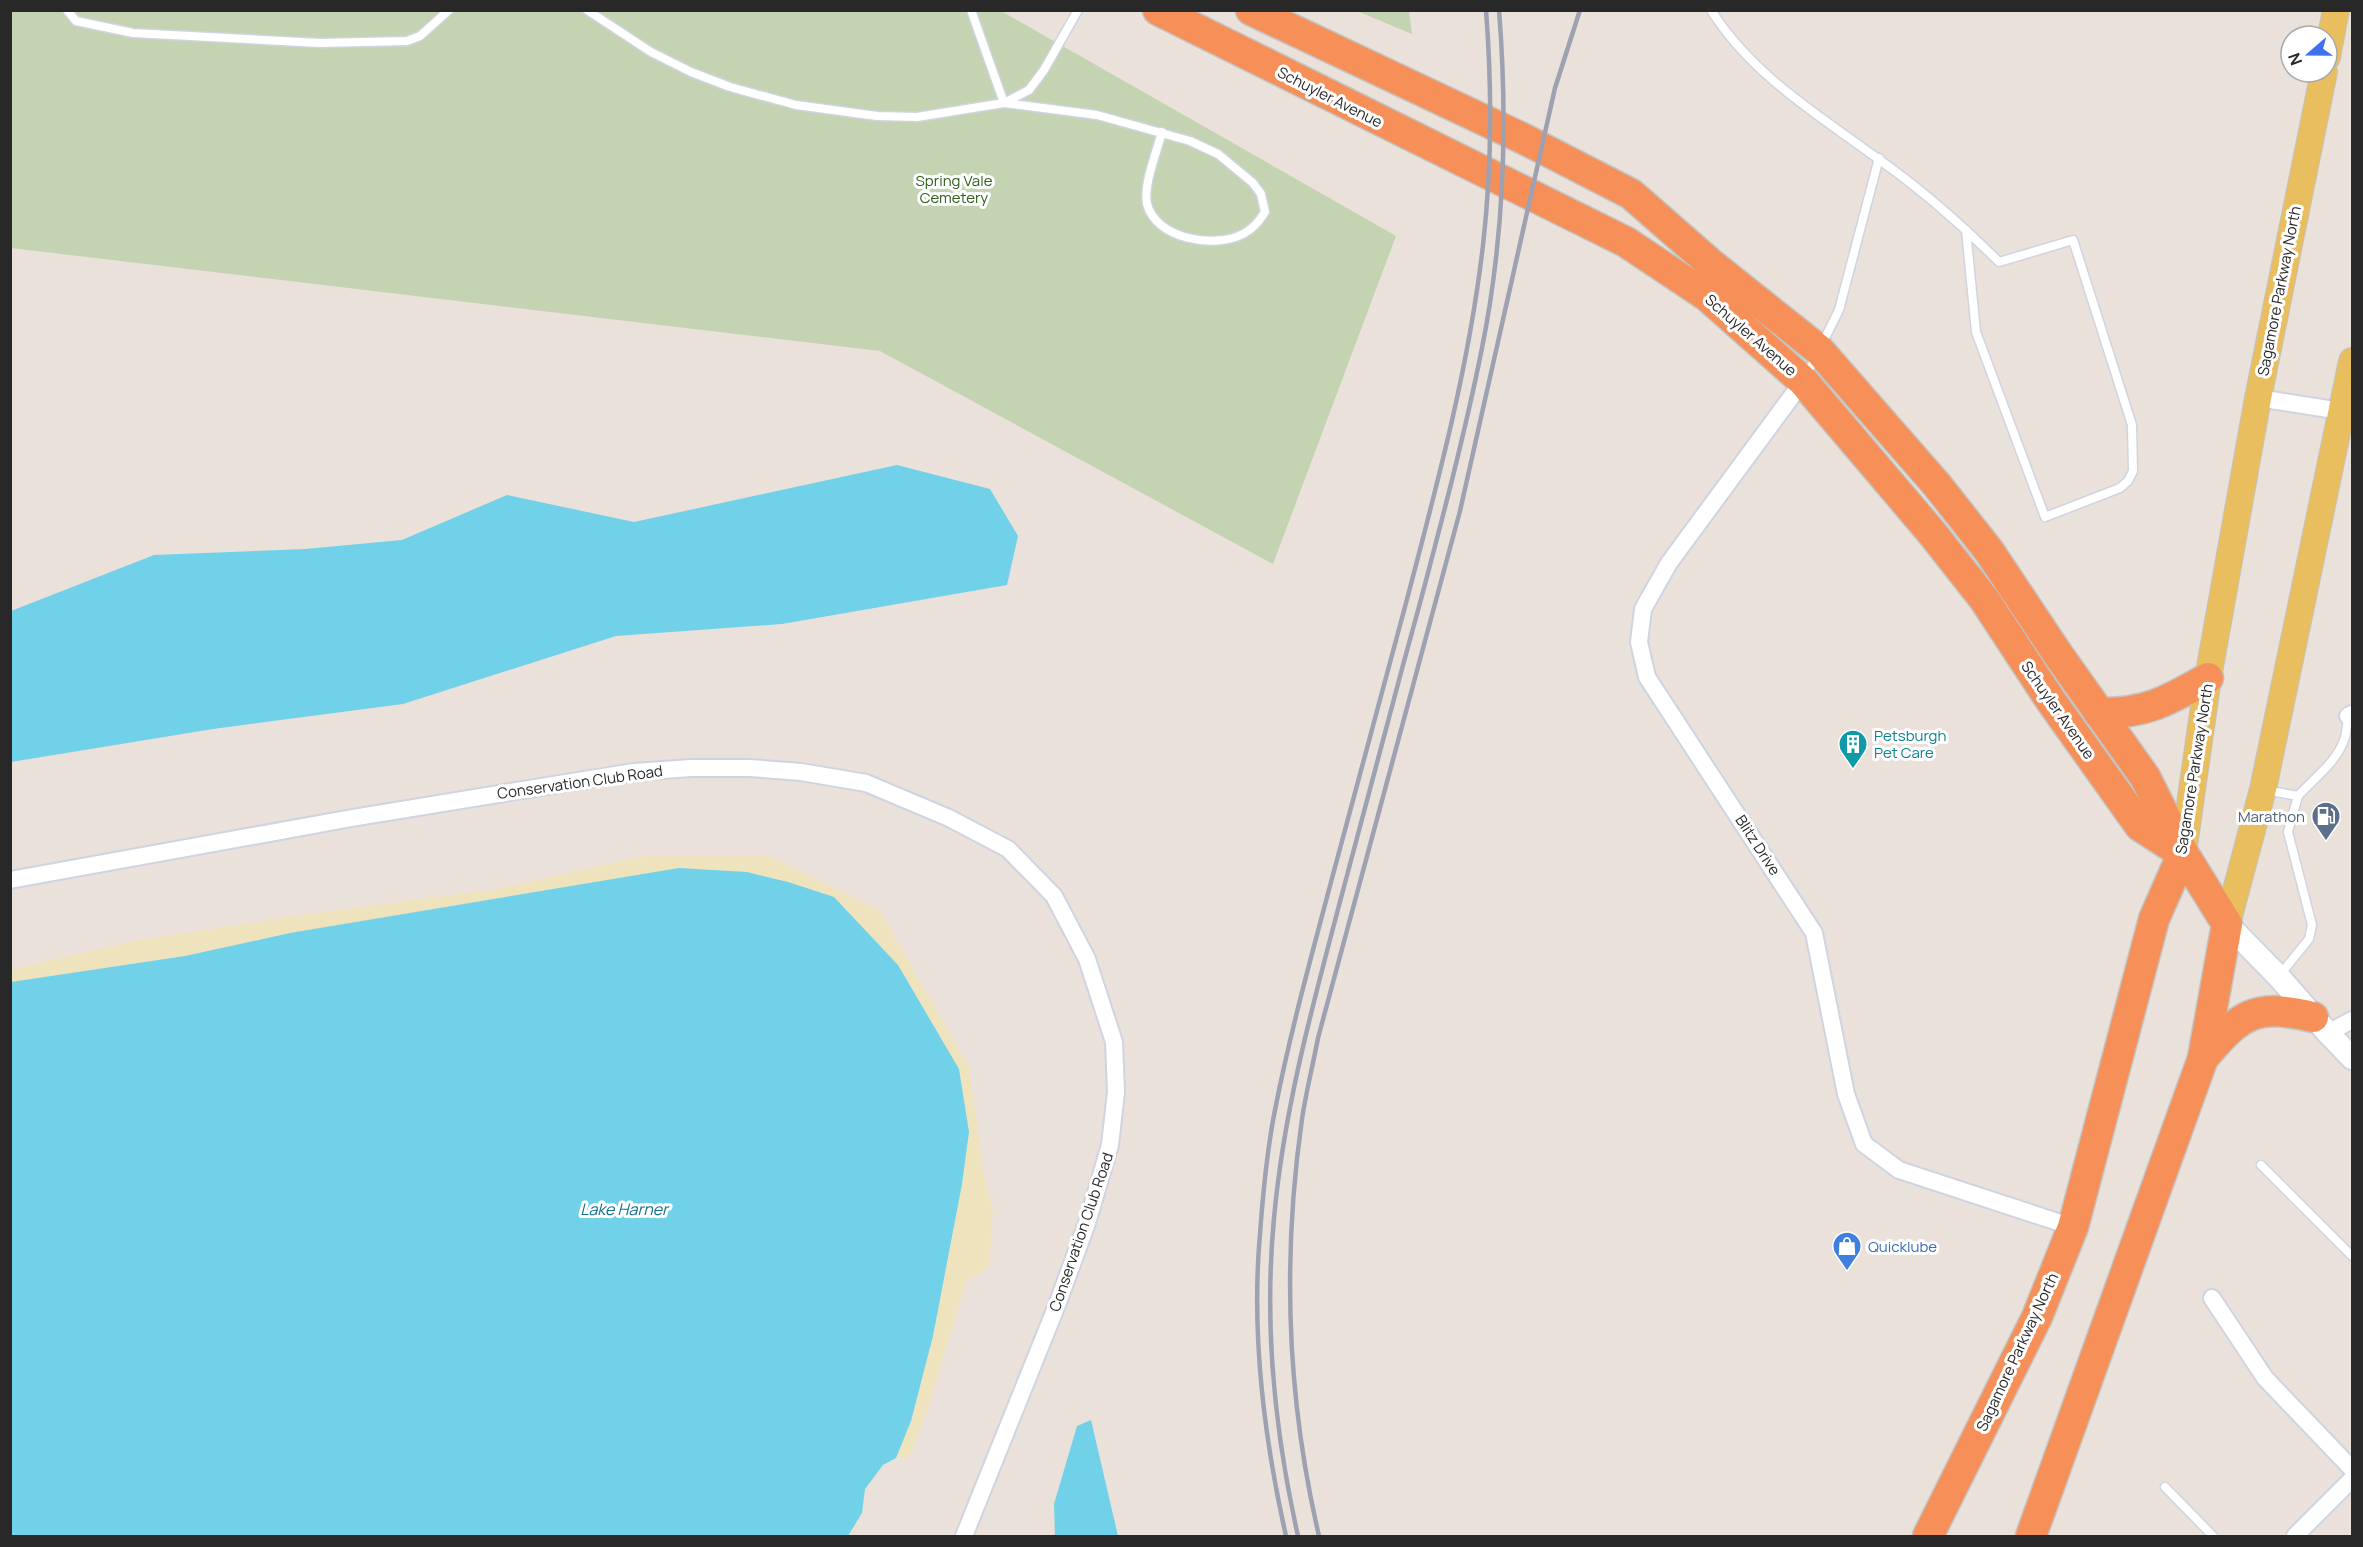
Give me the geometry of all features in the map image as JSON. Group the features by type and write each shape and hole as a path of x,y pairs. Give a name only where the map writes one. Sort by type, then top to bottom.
{"highway":[{"name":"Schuyler Avenue","path":"1158,10 1626,242 1707,296 1803,381 1932,533 1984,599 2051,701 2140,826 2182,853"},
{"name":"Schuyler Avenue","path":"1251,10 1524,139 1631,194 1711,264 1819,350 1937,485 1989,551 2145,777 2182,853 2227,924"},
{"path":"2099,713 2124,714 2166,702 2208,678"},
{"name":"Sagamore Parkway North","path":"1928,1536 2037,1317 2073,1227 2154,919 2182,853"},
{"path":"2031,1536 2203,1058 2227,924"},
{"path":"2203,1058 2229,1028 2252,1015 2268,1010 2288,1011 2320,1025"}],"main road":[{"name":"Sagamore Parkway North","path":"2182,853 2208,678 2258,398 2322,84"},
{"path":"2227,924 2263,789 2347,410 2352,361"},
{"name":"Schuyler Avenue","path":"2227,924 2278,976 2352,1058"}],"street":[{"name":"Blitz Drive","path":"1803,381 1669,563 1643,609 1639,642 1647,677 1814,933 1846,1094 1864,1144 1899,1170 2073,1227"},
{"path":"2258,398 2347,410"},
{"name":"Conservation Club Road","path":"10,880 352,818 567,782 634,772 691,768 750,768 801,772 866,783 949,818 1008,849 1054,896 1087,959 1114,1042 1116,1092 1110,1145 1087,1224 964,1536"},
{"path":"2320,1025 2352,1020"},
{"path":"2212,1298 2265,1378 2352,1469"},
{"path":"2295,1536 2352,1479"}],"lane":[{"path":"67,10 76,21 133,33 320,43 407,41 420,36 449,10"},
{"path":"587,10 651,52 691,72 730,87 796,105 877,116 917,117 1004,103 1097,115 1162,132 1190,141 1218,154 1253,183 1261,194 1265,212 1257,225 1242,235 1226,240 1208,241 1170,231 1152,216 1147,202 1147,188 1162,132"},
{"path":"971,10 1004,103"},
{"path":"1004,103 1029,90 1044,70 1078,10"},
{"path":"1711,10 1721,26 1757,67 1808,110 1878,158 1966,230 1998,262 2073,240 2132,424 2133,471 2128,481 2120,488 2045,517 1976,332 1966,230"},
{"path":"1803,381 1839,310 1878,158"},
{"path":"2278,976 2309,939 2312,925 2288,832 2298,796 2320,775 2344,741 2350,715"},
{"path":"2263,789 2298,796"},
{"path":"2261,1165 2352,1256"},
{"path":"2165,1487 2213,1536"}],"sand":[{"path":"648,855 767,855 880,911 969,1067 985,1181 993,1212 989,1266 966,1282 928,1407 909,1458 896,1458 911,1421 933,1336 962,1184 969,1132 959,1069 898,965 834,897 747,872 679,868 290,933 185,956 11,982 10,970 132,941 496,889"}],"green space":[{"name":"Spring Vale Cemetery","path":"11,10 1001,11 1396,236 1273,564 880,351 11,248"},
{"path":"1357,11 1409,11 1412,34"}],"water":[{"path":"897,465 990,489 1018,536 1007,585 782,624 616,636 403,704 213,729 11,762 11,611 154,555 305,549 402,540 507,495 634,522"},
{"name":"Lake Harner","path":"679,868 747,872 834,897 898,965 959,1069 969,1132 962,1184 933,1336 911,1421 896,1458 883,1465 865,1489 862,1513 848,1536 11,1536 11,982 185,956 290,933"},
{"path":"1091,1420 1118,1536 1055,1536 1054,1504 1077,1426"}],"railway":[{"path":"1286,1536 1271,1462 1258,1348 1258,1272 1262,1203 1268,1156 1275,1110 1294,1024 1406,603 1461,381 1477,291 1488,186 1490,98 1486,10"},
{"path":"1298,1536 1283,1458 1271,1338 1271,1258 1279,1177 1292,1096 1310,1017 1444,510 1489,311 1502,182 1503,96 1499,10"},
{"path":"1319,1536 1300,1433 1291,1329 1292,1224 1304,1109 1318,1038 1460,511 1555,88 1580,10"}],"place":[{"name":"Petsburgh Pet Care","path":"1853,770"},
{"name":"Marathon","path":"2326,842"},
{"name":"Quicklube","path":"1847,1272"}]}
